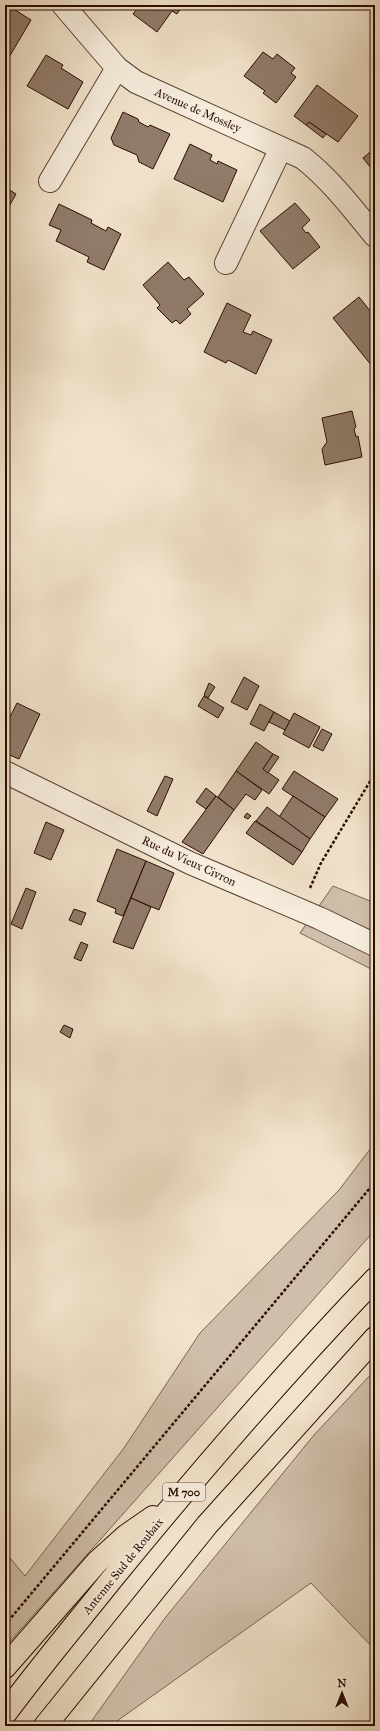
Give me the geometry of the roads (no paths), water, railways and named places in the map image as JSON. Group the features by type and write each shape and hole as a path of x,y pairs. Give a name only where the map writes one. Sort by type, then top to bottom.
{"highway":[{"name":"Antenne Sud de Roubaix","path":"5,1714 77,1621 177,1501 270,1393 375,1279"},
{"name":"M 700","path":"45,1726 207,1525 375,1338"},
{"path":"5,1667 52,1612 111,1548 127,1535 177,1501"}],"street":[{"name":"Avenue de Mossley","path":"63,5 117,68 136,82 303,158 332,183 375,236"},
{"path":"50,181 117,68"},
{"path":"226,263 281,148"},
{"name":"Rue du Vieux Civron","path":"5,772 190,863 300,910 375,945"}]}
